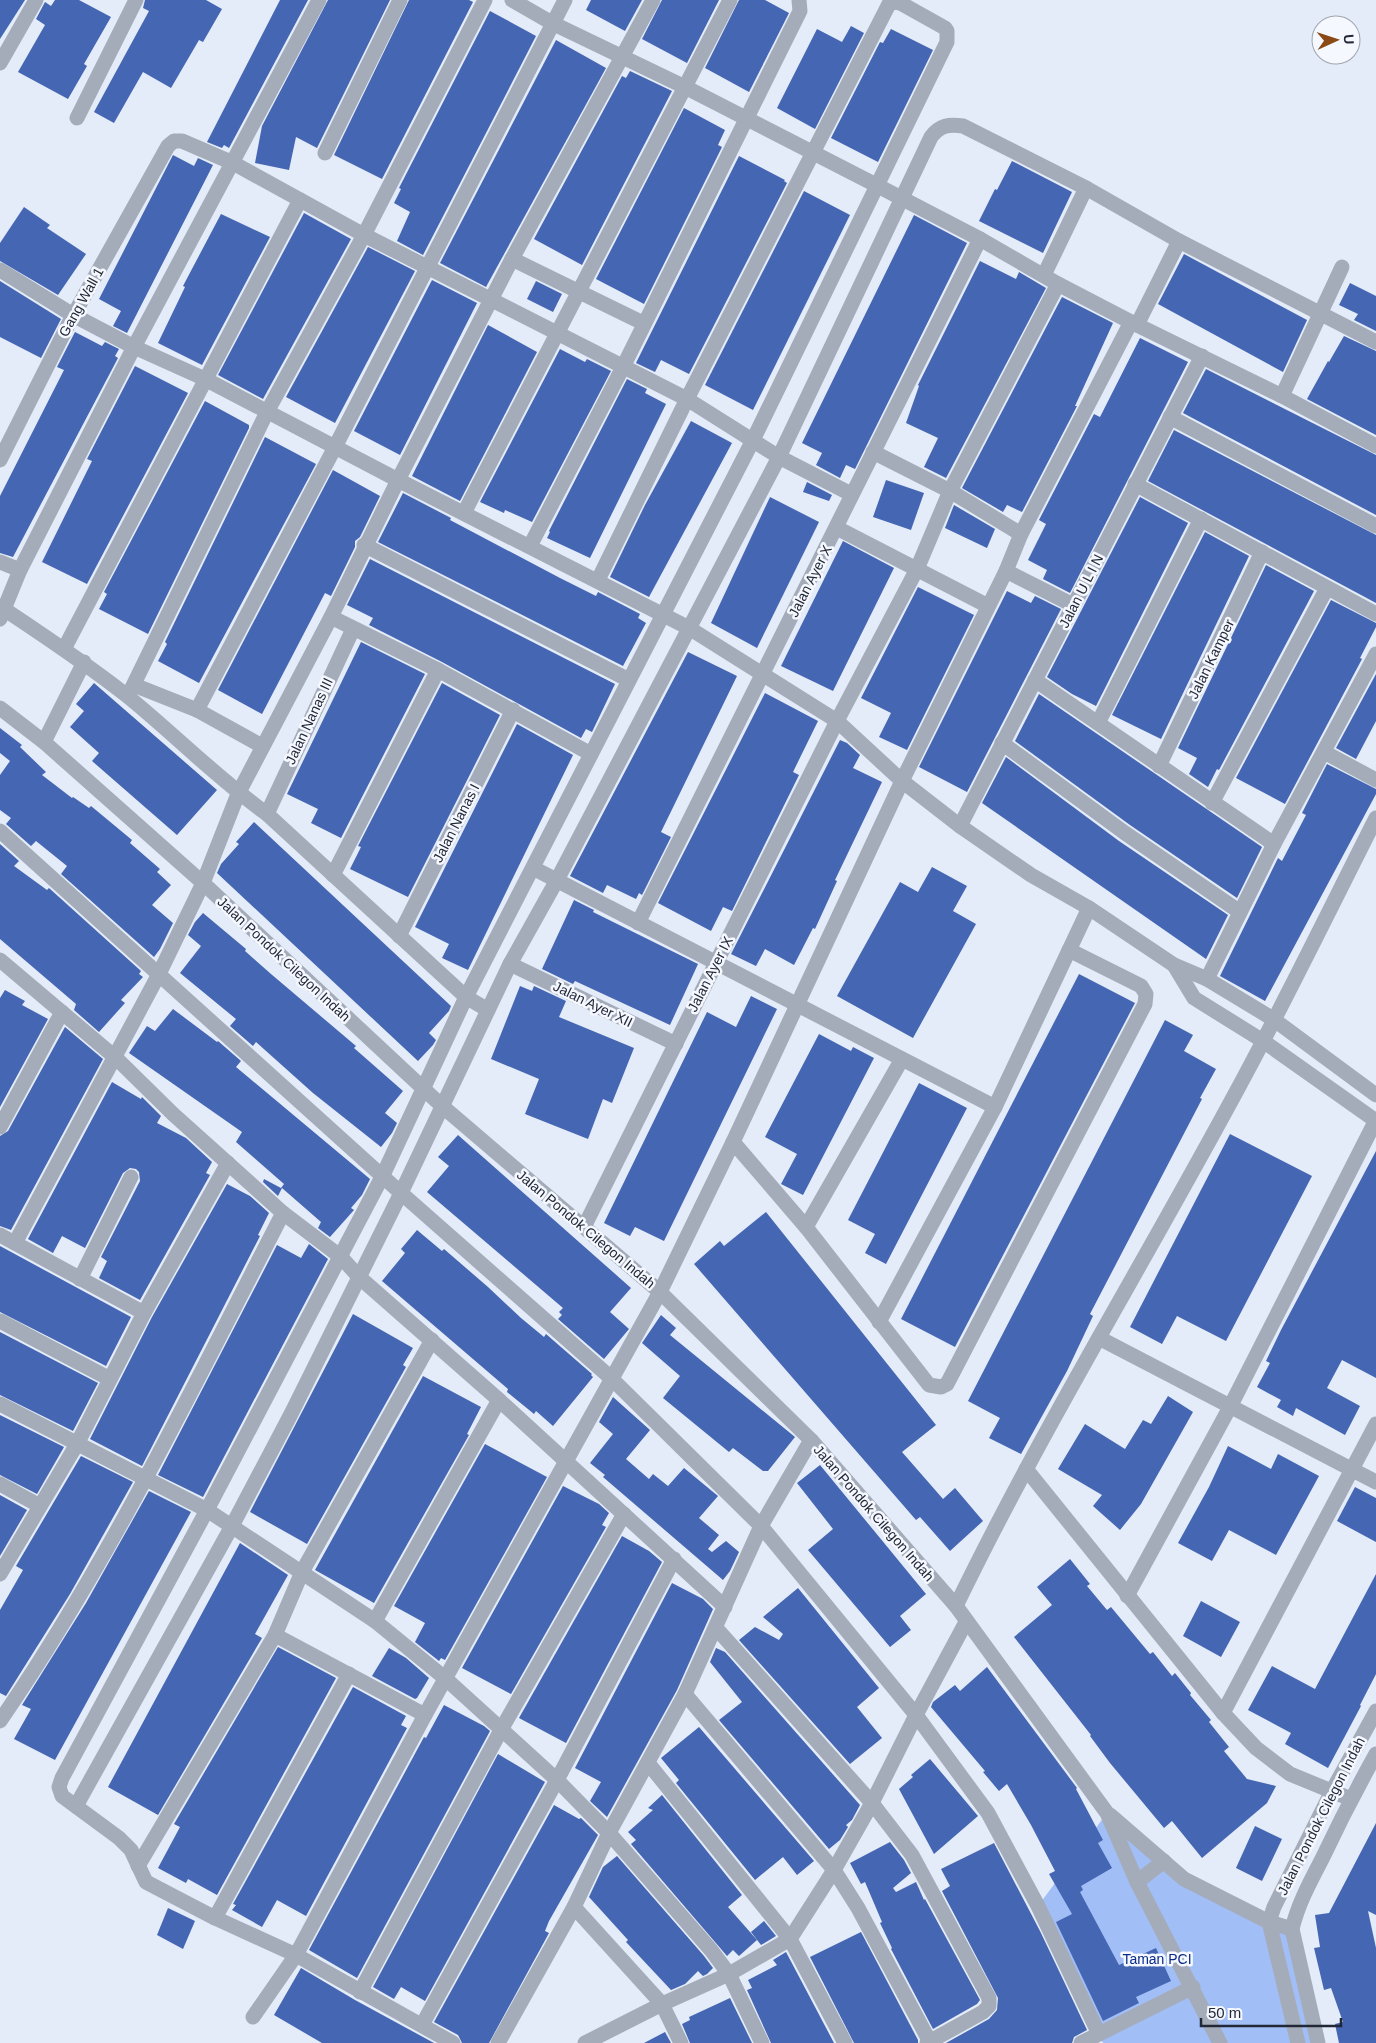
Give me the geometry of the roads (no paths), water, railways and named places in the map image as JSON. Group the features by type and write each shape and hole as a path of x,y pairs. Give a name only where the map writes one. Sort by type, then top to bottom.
{"street":[{"path":"0,64 36,0"},
{"path":"78,118 136,0"},
{"path":"319,0 134,347 20,570 2,614 64,649 131,691 238,794 267,814 466,997 488,1010"},
{"path":"325,153 400,0"},
{"path":"131,691 267,412 364,235 485,0"},
{"path":"512,0 552,23 685,87 878,186 980,239 1058,284 1134,324 1282,396 1376,446"},
{"path":"196,710 335,447 565,0"},
{"path":"16,1243 159,974 202,884 238,794 331,617 364,545 512,259 653,0"},
{"path":"464,513 556,332 730,0"},
{"path":"530,546 623,367 643,323 800,10 799,0"},
{"path":"452,2043 296,1956 214,1918 146,1882 131,1850 62,1796 60,1787 62,1778 383,1175 466,997 753,440 878,186 947,42 948,34 945,28 902,4 892,2 889,4 687,399 598,580"},
{"path":"907,126 931,137"},
{"path":"76,1806 232,1526 290,1414 401,1193 510,964 557,880 779,457 901,199 931,137 938,128 944,126 963,126 1086,188 1179,242 1376,342"},
{"name":"Gang Wall 1","path":"0,460 74,315 168,146 174,141 182,141 233,164"},
{"path":"233,164 364,235 687,399 779,457 851,494"},
{"path":"1044,275 1086,188"},
{"path":"64,649 300,200"},
{"name":"Jalan Ayer X","path":"638,923 980,239"},
{"path":"253,2017 296,1956 425,1715 660,1292 733,1142 902,781 1006,571 1021,534 1179,242"},
{"path":"512,259 643,323"},
{"path":"1282,396 1342,267"},
{"path":"0,270 74,315 134,347 205,379 398,480 598,580 689,628 837,721 902,781 960,826 1031,875 1089,908 1174,965 1207,978 1273,1019 1376,1095"},
{"name":"Jalan Ayer IX","path":"584,1227 837,721 917,569 950,491 1058,284"},
{"name":"Jalan U L I N","path":"960,826 1202,356"},
{"path":"1170,417 1376,526"},
{"path":"873,452 950,491 1021,534"},
{"path":"1135,484 1376,614"},
{"path":"1098,723 1201,519"},
{"path":"837,528 988,606"},
{"path":"364,545 629,680"},
{"name":"Jalan Kamper","path":"1159,766 1262,552"},
{"path":"0,562 20,570"},
{"path":"1006,571 1073,605"},
{"path":"1212,803 1327,588"},
{"path":"331,617 438,670 591,754"},
{"name":"Jalan Nanas III","path":"267,814 353,629"},
{"path":"1207,978 1274,844 1376,654"},
{"path":"44,742 84,662"},
{"path":"333,875 438,670"},
{"path":"1035,680 1274,844"},
{"path":"131,691 196,710 262,746"},
{"name":"Jalan Pondok Cilegon Indah","path":"0,708 44,742 202,884 442,1106 660,1292 811,1440 956,1606 1107,1813 1137,1882 1193,1987 1220,2043"},
{"name":"Jalan Nanas I","path":"399,936 513,710"},
{"path":"1002,743 1125,833 1240,912"},
{"path":"1324,752 1376,780"},
{"path":"956,1606 988,1540 1026,1469 1263,1040 1376,818"},
{"path":"0,832 401,1193 612,1378 761,1526 916,1715 988,1813 1038,1906 1099,2034"},
{"path":"533,868 995,1107"},
{"path":"879,1322 995,1107 1089,908"},
{"path":"733,1142 806,1227 929,1385 941,1387 947,1384 1145,1004 1146,994 1141,986 1069,950"},
{"name":"Jalan Ayer XII","path":"510,964 676,1044"},
{"path":"1127,1596 1230,1407 1376,1120 1263,1040 1194,998 1174,965"},
{"path":"2,967 62,1012 116,1058 173,1114 283,1213 341,1257 359,1277 499,1400 725,1607"},
{"path":"0,1127 62,1012"},
{"path":"806,1227 902,1059"},
{"path":"0,1572 77,1444 144,1313 228,1163"},
{"path":"80,1279 131,1177"},
{"path":"2,1712 88,1583 146,1479 283,1213"},
{"path":"0,1235 144,1313"},
{"path":"0,1321 110,1379"},
{"path":"1099,1338 1376,1482"},
{"path":"138,1866 275,1635 302,1572 432,1340"},
{"path":"374,1621 499,1400"},
{"path":"0,1404 206,1510 232,1526 374,1621 446,1679 556,1780 609,1833 711,1950 729,1974 762,2043"},
{"path":"1224,1713 1376,1424"},
{"path":"498,2043 574,1907 609,1833 685,1694 761,1526 811,1440"},
{"path":"1026,1469 1127,1596 1224,1713 1256,1748 1290,1774 1351,1799"},
{"path":"0,1484 40,1506"},
{"path":"360,1992 500,1730 624,1514"},
{"path":"422,2025 674,1559"},
{"path":"589,2042 662,2004 729,1974 790,1939 834,1870 872,1803 916,1715 966,1622"},
{"path":"685,1694 834,1870 858,1908 928,2042 983,2012 989,2006 989,1998 912,1855 872,1803 716,1628"},
{"path":"275,1635 425,1715"},
{"path":"214,1918 349,1674"},
{"name":"Jalan Pondok Cilegon Indah","path":"1269,1922 1274,1907 1332,1791 1376,1711"},
{"name":"Jalan Pondok Cilegon Indah","path":"1318,2043 1292,1929 1296,1912 1351,1799 1376,1754"},
{"path":"648,1763 790,1939 845,2043"},
{"name":"Jalan Pondok Cilegon Indah","path":"1107,1813 1184,1879 1269,1922 1292,1929"},
{"path":"1137,1882 1164,1861"},
{"path":"574,1907 662,2004 681,2043"},
{"path":"1269,1922 1298,2043"},
{"path":"1081,2043 1193,1987"}],"park label":[{"name":"Taman PCI","path":"1157,1959"}]}
